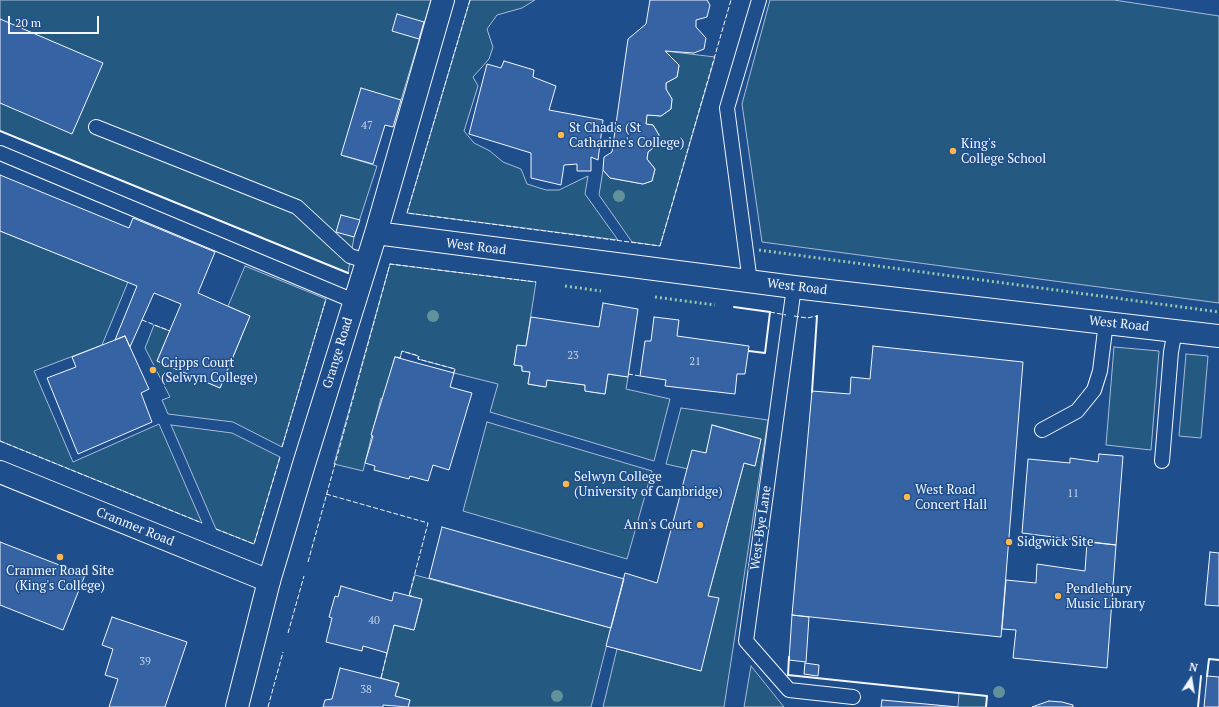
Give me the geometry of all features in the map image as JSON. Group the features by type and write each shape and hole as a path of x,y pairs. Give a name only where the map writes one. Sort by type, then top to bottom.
{"street":[{"name":"Grange Road","path":"237,707 269,581 366,261 376,233 444,0"},
{"name":"West Road","path":"376,233 750,282 1219,336"},
{"name":"Cranmer Road","path":"0,472 269,581"}],"lane":[{"path":"750,282 727,108 759,0"},
{"path":"96,127 297,207 350,256 366,261"},
{"path":"0,153 354,301"},
{"name":"West-Bye Lane","path":"794,287 746,642 789,690 853,697"},
{"path":"1042,430 1077,411 1094,390 1100,371 1106,322"},
{"path":"1162,461 1171,352 1175,330"}],"shaded area":[{"path":"0,0 431,0 401,100 341,155 377,166 354,237 348,273 0,131"},
{"path":"470,0 535,0 522,8 497,15 487,29 493,47 489,59 473,77 478,86 464,131 474,143 490,151 503,162 521,169 527,184 546,190 559,190 588,176 585,194 618,240 407,213"},
{"name":"King's College School","path":"770,0 1114,0 1219,16 1219,303 762,242 742,104"},
{"path":"665,51 715,57 660,246 632,242 599,195 603,170 610,178 643,184 652,181 655,169 647,159 648,152 658,144 659,135 653,125 646,124 647,115 661,116 671,109 672,99 666,89 666,83 677,77 679,66"},
{"path":"0,231 128,282 102,345 34,371 73,462 159,424 202,523 0,441"},
{"path":"390,264 536,282 526,346 517,346 514,365 522,366 522,371 530,372 528,384 545,387 547,380 585,385 585,391 605,394 608,374 628,377 626,389 670,399 654,461 490,412 498,384 454,373 455,369 418,359 418,356 402,351 400,358 395,357 383,399 381,398 363,471 334,464"},
{"path":"245,266 326,299 282,447 233,422 168,414 162,400 170,397 145,348 154,325 170,331 157,361 220,388 250,316 228,306"},
{"path":"1114,347 1159,351 1151,450 1106,445"},
{"path":"1186,354 1208,356 1201,438 1179,436"},
{"path":"681,408 768,420 724,707 603,707 617,649 701,671 708,596 744,463 755,466 761,439 713,425 706,453 688,469 666,464"},
{"path":"487,422 652,471 627,559 463,511"},
{"path":"171,425 232,433 280,457 254,544 216,529"},
{"path":"415,575 611,628 591,707 408,707 410,700 395,696 399,683 381,678 394,625 414,630 422,600 409,596"},
{"path":"751,666 784,707 744,707"},
{"path":"959,693 987,696 986,707 958,707"}],"building":[{"path":"650,0 707,0 710,5 707,17 696,20 696,27 706,38 704,49 694,53 665,51 679,65 677,77 666,83 666,89 672,99 671,109 661,116 647,115 646,124 653,125 659,135 658,144 648,152 647,159 655,169 652,181 643,184 610,178 603,170 604,157 612,152 628,39 646,24"},
{"path":"397,14 424,22 419,39 392,31"},
{"path":"0,19 103,63 72,134 0,103"},
{"path":"504,61 534,70 533,77 556,86 549,110 603,120 598,160 591,157 591,171 577,171 577,164 564,165 561,185 531,178 531,153 469,134 487,64 501,68"},
{"path":"361,88 401,100 393,127 385,125 373,164 341,155"},
{"path":"0,175 129,228 133,218 215,252 198,293 250,316 220,388 157,361 181,304 154,293 130,347 125,336 115,340 137,286 0,231"},
{"path":"341,215 360,220 354,237 336,232"},
{"path":"603,303 638,309 628,377 608,374 605,394 585,391 585,385 547,380 546,387 528,384 530,372 522,371 522,366 514,365 517,345 526,346 531,317 599,327"},
{"path":"654,317 679,320 677,336 749,346 745,374 737,374 735,394 665,386 666,380 640,376 645,341 651,341"},
{"path":"125,336 149,389 141,393 152,422 78,454 47,378 76,367 72,357"},
{"name":"West Road Concert Hall","path":"873,346 1023,362 1001,637 792,615 812,391 850,394 851,377 870,379"},
{"path":"395,357 454,373 450,387 472,393 449,470 433,465 428,481 410,476 409,479 374,470 375,466 365,463 373,436 371,435"},
{"name":"Ann's Court","path":"712,425 761,439 755,466 744,463 708,596 719,598 701,671 606,646 625,573 657,583 692,450 706,453"},
{"path":"1099,454 1123,456 1116,545 1022,533 1028,459 1070,463 1070,458 1098,462"},
{"path":"442,527 624,579 611,628 429,578"},
{"path":"0,542 85,575 63,630 0,605"},
{"name":"Pendlebury Music Library","path":"1087,542 1116,545 1107,668 1013,658 1016,630 1002,629 1006,580 1036,583 1037,564 1085,571"},
{"path":"1210,552 1219,553 1219,606 1205,605"},
{"path":"341,586 392,601 394,592 422,599 414,630 394,625 387,653 363,646 362,651 326,642 332,618 329,617 335,596 338,597"},
{"path":"792,615 809,617 806,662 789,660"},
{"path":"112,617 187,642 165,707 109,707 118,679 105,675 113,649 102,645"},
{"path":"805,663 819,665 818,676 804,674"},
{"path":"340,668 399,683 395,696 410,700 408,707 383,705 383,707 323,707 325,700 332,699"},
{"path":"1207,676 1219,677 1219,707 1204,707"},
{"path":"882,700 958,707 881,707"},
{"path":"1049,701 1062,702 1073,705 1073,707 1032,707"}],"hedge":[{"path":"759,250 1219,312"},
{"path":"565,286 601,291"},
{"path":"655,297 715,305"}],"fence":[{"path":"470,0 407,213 660,246 731,0"},
{"path":"308,562 390,264 536,282"},
{"path":"282,447 326,299"},
{"path":"770,312 786,315"},
{"path":"794,316 807,318 817,316"},
{"path":"142,320 170,331"},
{"path":"397,357 400,358 402,351 419,356 418,359 455,369 453,375"},
{"path":"628,374 640,376"},
{"path":"0,441 202,523"},
{"path":"216,529 254,544 280,457"},
{"path":"326,494 428,523 409,596 412,596"},
{"path":"288,633 304,576"},
{"path":"268,707 283,652"},
{"path":"381,678 387,653"}],"wall":[{"path":"0,131 348,273"},
{"path":"734,307 770,312 765,353 749,351"},
{"path":"812,392 817,316"},
{"path":"789,657 788,675 987,696 986,707"},
{"path":"1207,676 1209,659 1219,660"},
{"path":"1198,707 1201,676"}],"place":[{"name":"St Chad's (St Catharine's College)","path":"561,135"},
{"name":"King's College School","path":"953,151"},
{"name":"Cripps Court (Selwyn College)","path":"153,370"},
{"name":"Selwyn College (University of Cambridge)","path":"566,484"},
{"name":"West Road Concert Hall","path":"907,497"},
{"name":"Ann's Court","path":"700,525"},
{"name":"Sidgwick Site","path":"1009,542"},
{"name":"Cranmer Road Site (King's College)","path":"60,557"},
{"name":"Pendlebury Music Library","path":"1058,596"}]}
